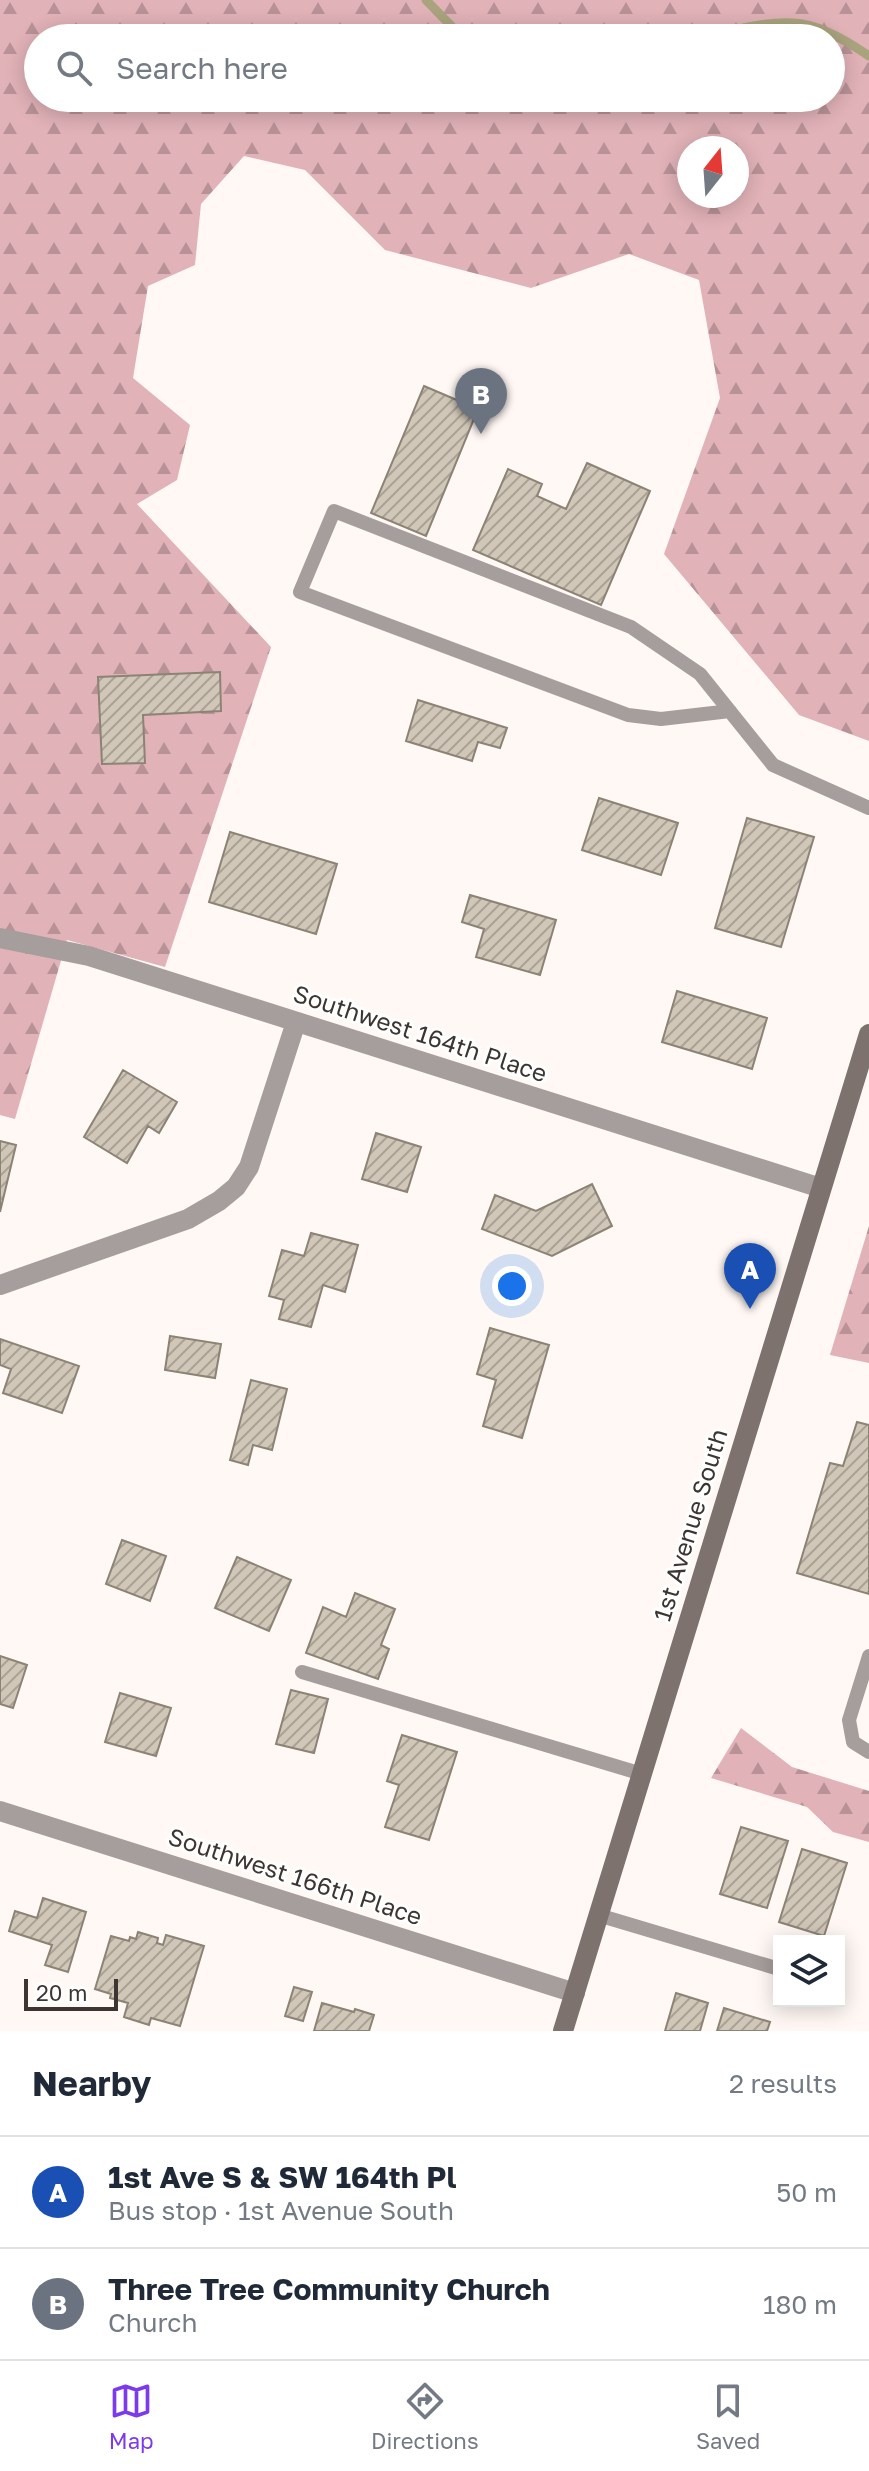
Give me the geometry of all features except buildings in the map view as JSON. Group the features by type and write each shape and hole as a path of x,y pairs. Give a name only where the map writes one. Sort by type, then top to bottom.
{"main road":[{"name":"1st Avenue South","path":"563,2031 869,1034"}],"street":[{"name":"Southwest 164th Place","path":"0,938 89,956 821,1188"},
{"path":"0,1285 188,1219 236,1187 249,1167 296,1022"},
{"name":"Southwest 166th Place","path":"0,1811 575,1993"}],"lane":[{"path":"730,711 661,719 628,715 300,592 334,511 631,627 700,674 730,711 773,765 869,808"},
{"path":"869,1656 849,1720 853,1742 869,1752"},
{"path":"302,1672 642,1774"},
{"path":"598,1915 773,1967"}],"green space":[{"path":"0,0 869,0 869,741 799,715 664,554 720,398 699,280 629,254 531,288 385,250 305,170 244,156 201,204 195,265 148,286 133,378 190,425 177,480 137,504 271,647 165,967 67,940 15,1119 0,1115"},
{"path":"869,1226 869,1363 830,1355"},
{"path":"741,1728 792,1767 869,1791 869,1842 833,1832 807,1807 711,1778"}],"waterway":[{"path":"426,0 449,24"},
{"path":"765,24 803,24"},
{"path":"845,41 869,56"}],"place":[{"name":"Three Tree Community Church","path":"481,434"},
{"name":"1st Ave S & SW 164th Pl","path":"750,1309"}]}
